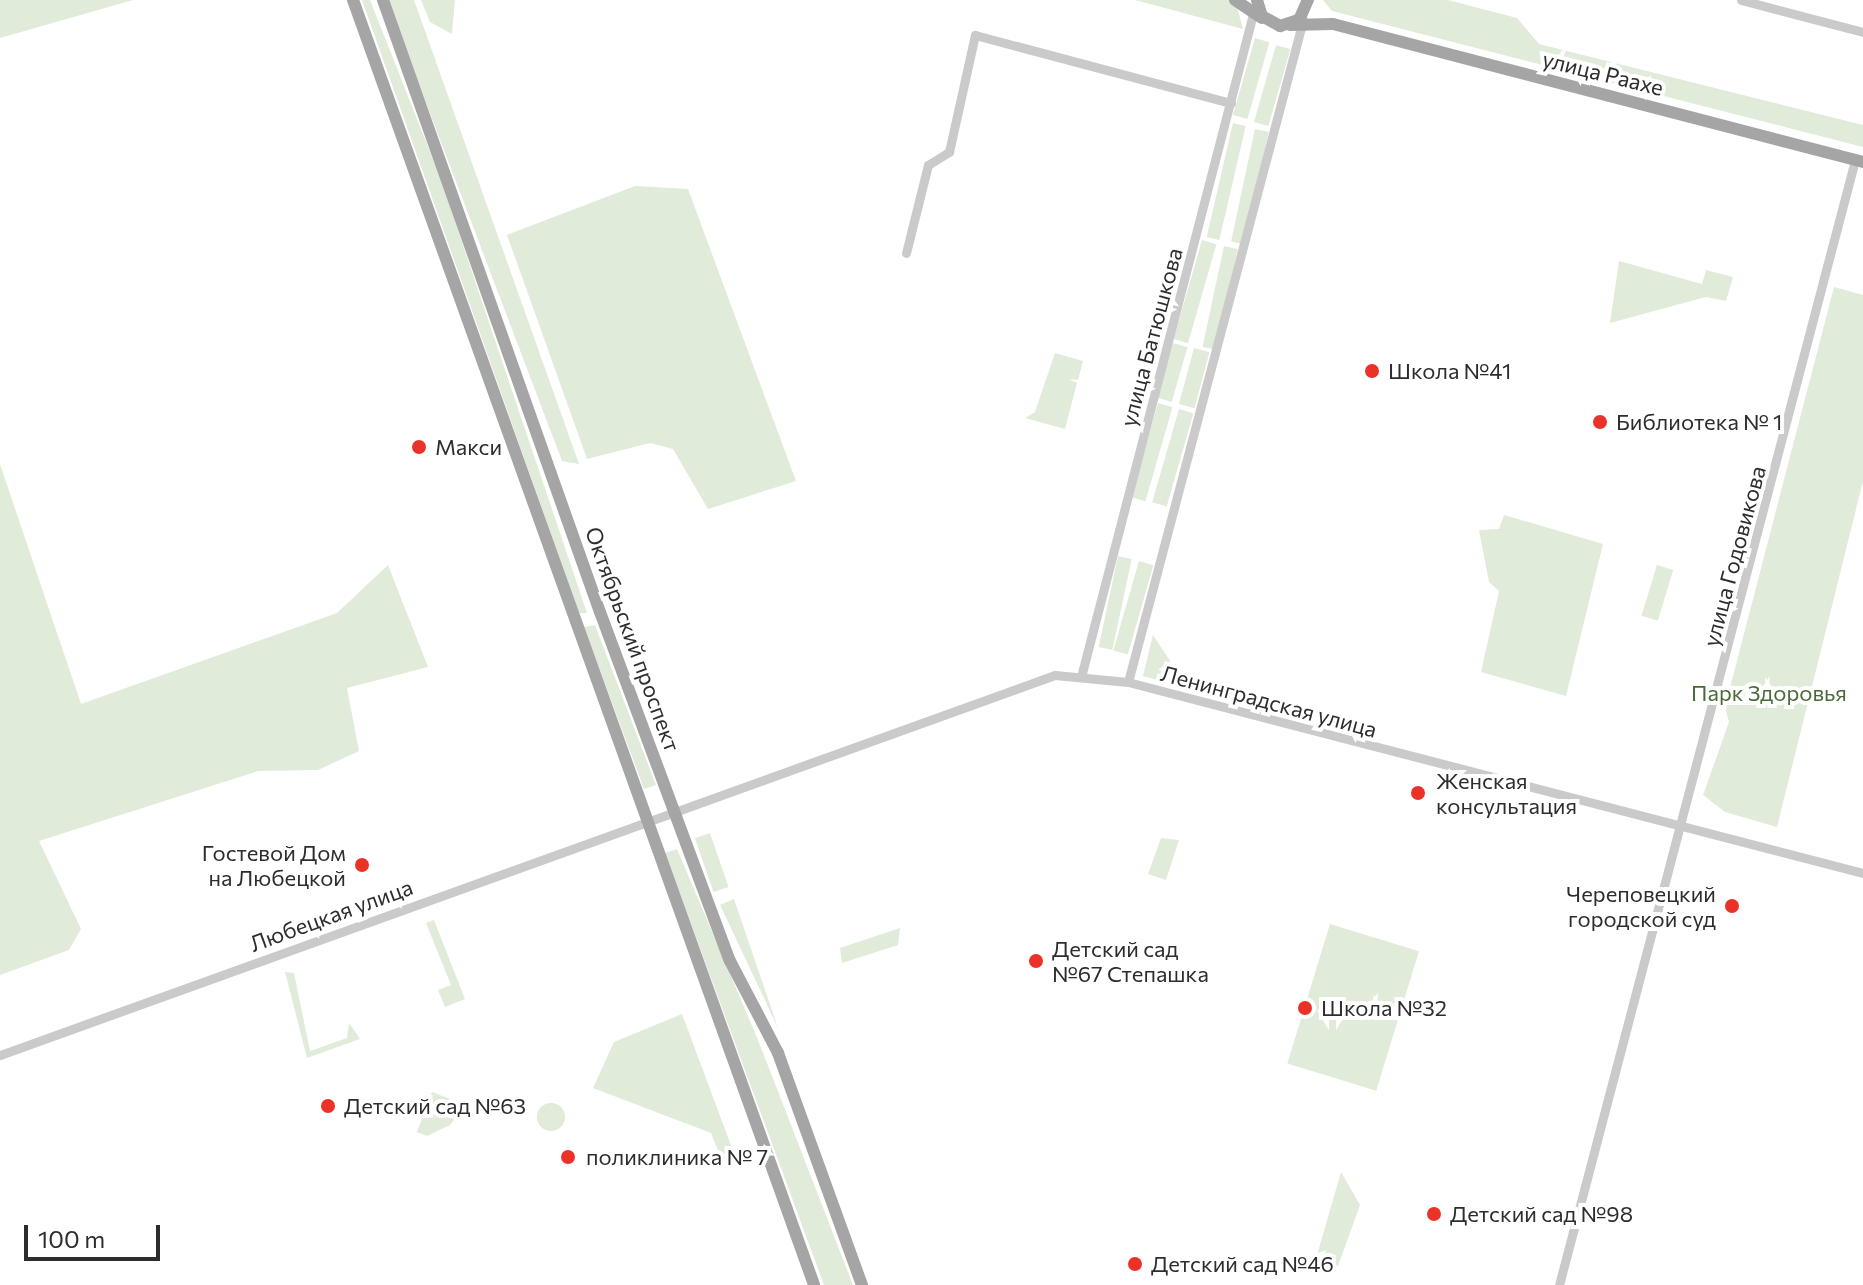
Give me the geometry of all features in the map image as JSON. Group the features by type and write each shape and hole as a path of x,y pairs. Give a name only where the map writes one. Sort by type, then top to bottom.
{"main road":[{"path":"353,0 814,1285"},
{"name":"Октябрьский проспект","path":"383,0 600,612 730,961 778,1053 862,1285"},
{"path":"1235,0 1255,4"},
{"name":"улица Раахе","path":"1255,4 1266,20 1303,12 1333,24 1859,161"},
{"path":"1303,12 1333,24"},
{"path":"574,619 600,612"}],"street":[{"path":"1741,0 1863,32"},
{"name":"улица Батюшкова","path":"1082,673 1255,4"},
{"path":"1128,682 1303,12"},
{"path":"906,253 928,165 949,152 975,35 1231,103"},
{"name":"улица Годовикова","path":"1559,1285 1859,161"},
{"name":"Ленинградская улица","path":"675,810 961,706 1082,673 1128,682 1863,873"},
{"name":"Любецкая улица","path":"0,1055 675,810"}],"green space":[{"path":"0,0 133,0 0,38"},
{"path":"362,0 370,0 440,177 587,613 579,613"},
{"path":"387,0 414,0 579,464 562,461"},
{"path":"421,0 455,0 452,34 430,22"},
{"path":"1135,0 1235,0 1243,29"},
{"path":"1323,0 1448,0 1517,18 1539,44 1863,125 1863,147 1332,11"},
{"path":"1255,38 1269,42 1247,119 1233,115"},
{"path":"1276,45 1290,49 1268,126 1254,122"},
{"path":"1233,123 1246,126 1219,240 1207,237"},
{"path":"1255,129 1269,132 1245,244 1231,241"},
{"path":"635,186 688,189 796,481 708,509 673,449 650,443 587,459 507,235"},
{"path":"1202,240 1216,244 1188,343 1174,339"},
{"path":"1224,246 1238,249 1216,350 1203,347"},
{"path":"1619,261 1702,284 1706,270 1733,277 1726,301 1706,297 1610,323"},
{"name":"Парк Здоровья","path":"1834,287 1863,295 1863,481 1777,827 1725,812 1703,795 1729,722 1725,707"},
{"path":"1173,343 1187,347 1172,402 1157,398"},
{"path":"1194,348 1209,352 1194,408 1179,404"},
{"path":"1055,353 1083,361 1078,380 1069,379 1077,383 1065,429 1025,418 1035,412"},
{"path":"1158,403 1172,407 1145,501 1131,497"},
{"path":"1179,409 1193,413 1167,506 1152,502"},
{"path":"0,464 81,704 337,613 388,565 428,667 347,688 359,751 318,770 258,771 39,841 81,929 69,950 0,975"},
{"path":"1504,515 1603,544 1566,696 1481,672 1499,591 1489,582 1479,530 1499,529"},
{"path":"1118,556 1132,559 1112,650 1099,647"},
{"path":"1139,561 1153,565 1128,655 1113,650"},
{"path":"1657,565 1673,570 1658,621 1642,616"},
{"path":"595,625 656,785 644,789 584,627"},
{"path":"1153,635 1188,688 1143,676"},
{"path":"710,833 729,887 713,892 695,838"},
{"path":"1161,838 1179,840 1166,880 1148,874"},
{"path":"677,849 758,1040 853,1285 824,1285 665,853"},
{"path":"734,899 778,1028 720,905"},
{"path":"434,920 465,999 445,1007 438,990 451,985 426,923"},
{"path":"1330,924 1419,951 1376,1091 1287,1064"},
{"path":"900,928 898,945 842,963 840,948"},
{"path":"285,972 294,973 310,1051 347,1038 349,1023 360,1039 307,1058"},
{"path":"682,1014 738,1164 725,1168 711,1133 593,1088 614,1042"},
{"path":"432,1092 466,1105 450,1125 427,1136 417,1132"},
{"path":"551,1103 561,1107 565,1117 561,1127 551,1131 541,1127 537,1117 541,1107"},
{"path":"1341,1172 1360,1205 1338,1266 1315,1262"}],"place":[{"name":"Школа №41","path":"1372,371"},
{"name":"Библиотека № 1","path":"1600,422"},
{"name":"Макси","path":"419,447"},
{"name":"Женская консультация","path":"1418,793"},
{"name":"Гостевой Дом на Любецкой","path":"362,865"},
{"name":"Череповецкий городской суд","path":"1732,906"},
{"name":"Детский сад №67 Степашка","path":"1036,961"},
{"name":"Школа №32","path":"1305,1008"},
{"name":"Детский сад №63","path":"328,1106"},
{"name":"поликлиника № 7","path":"568,1157"},
{"name":"Детский сад №98","path":"1434,1214"},
{"name":"Детский сад №46","path":"1135,1264"}]}
